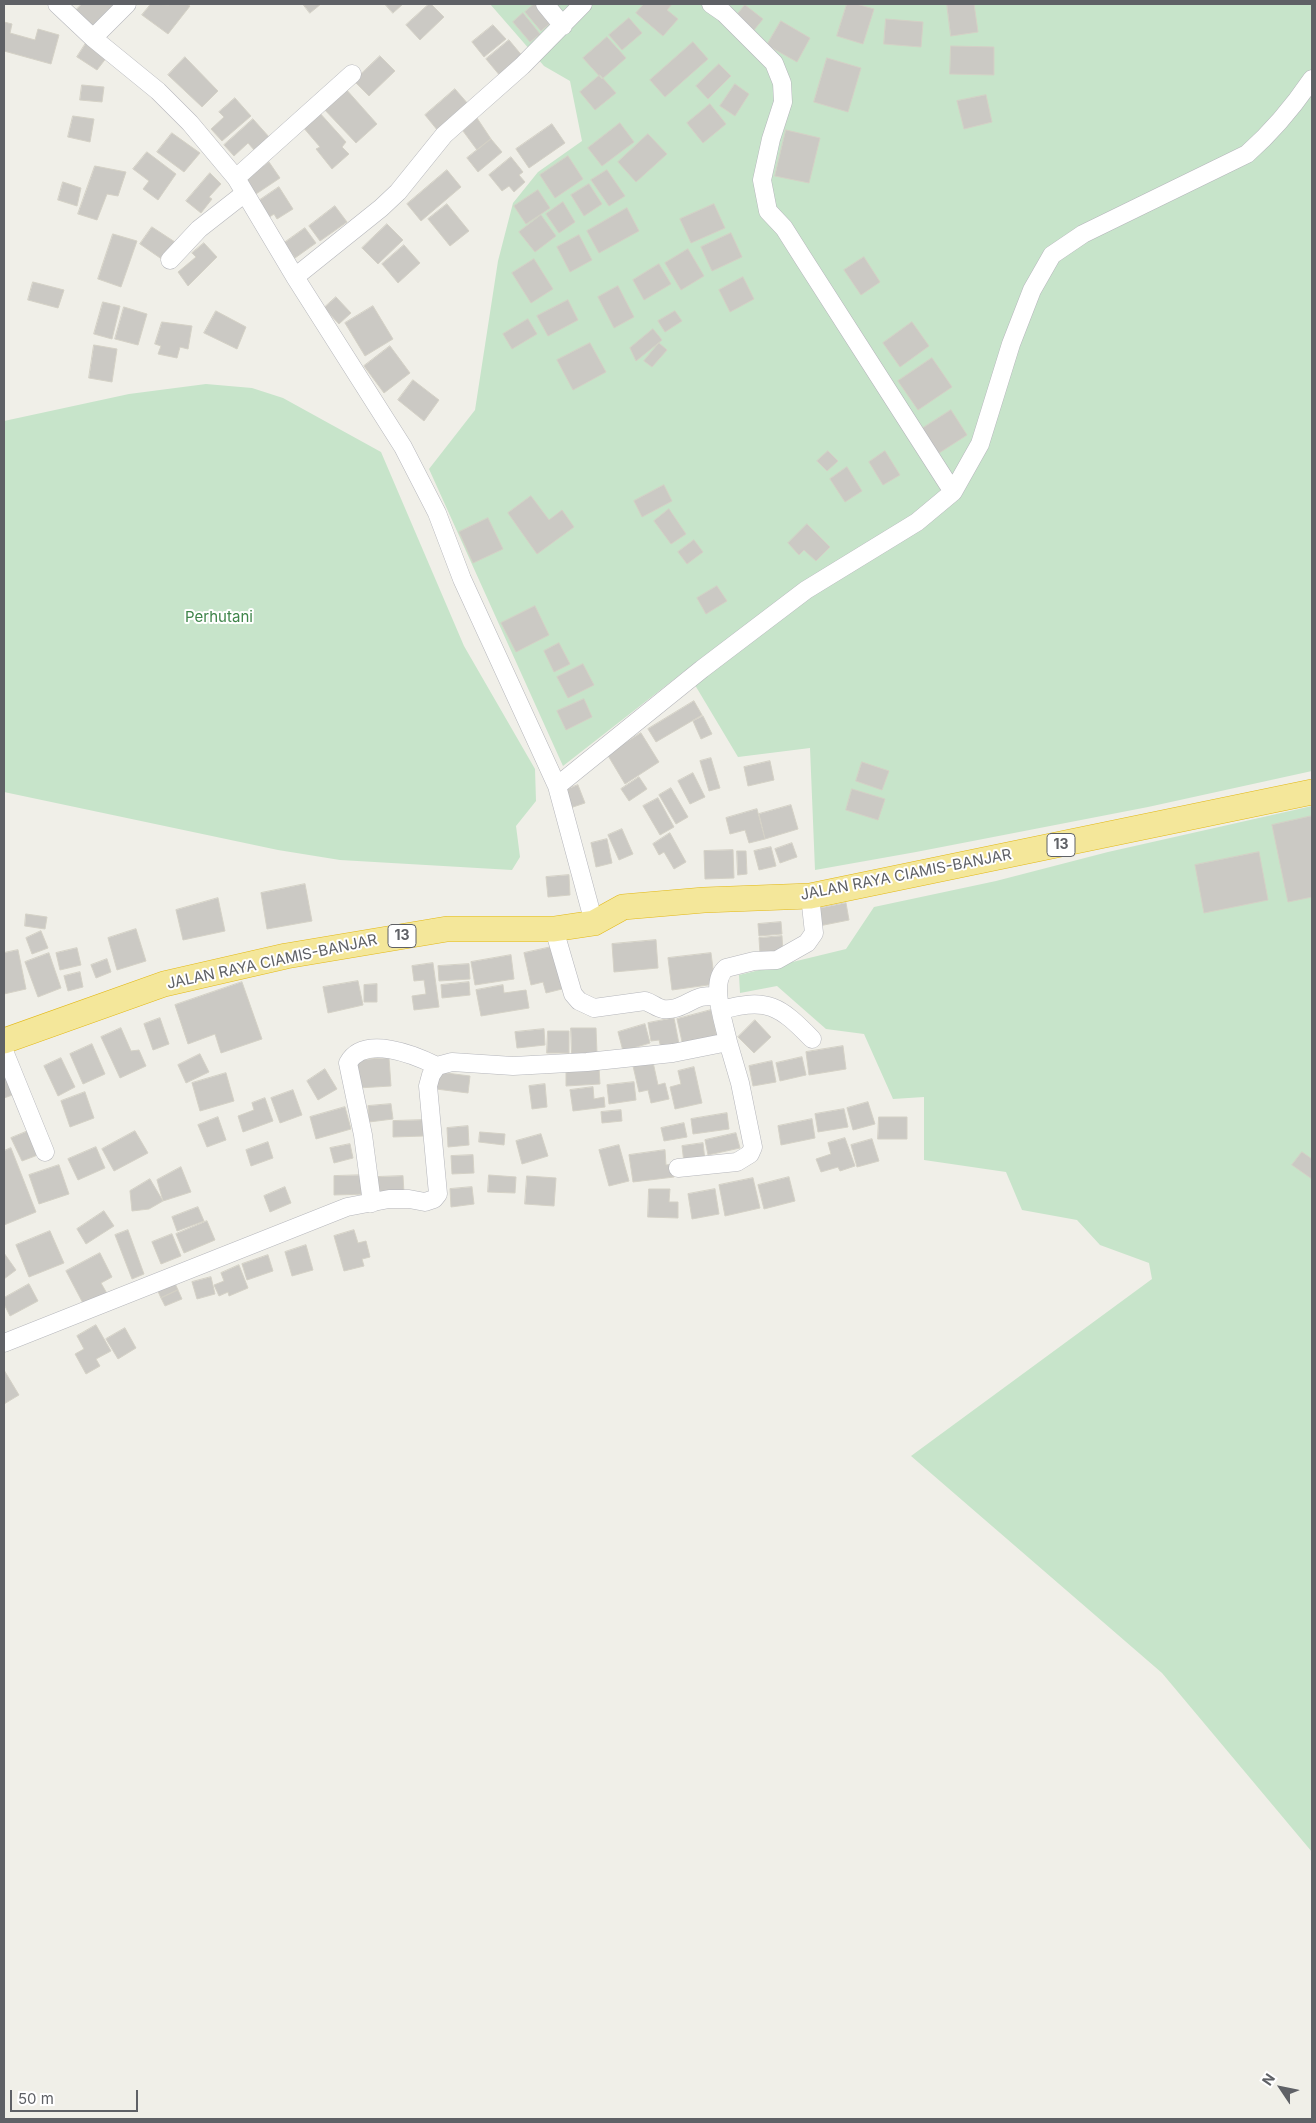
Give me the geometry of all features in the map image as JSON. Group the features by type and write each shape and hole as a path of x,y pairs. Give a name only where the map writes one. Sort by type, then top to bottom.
{"highway":[{"name":"JALAN RAYA CIAMIS-BANJAR","path":"4,1041 164,984 286,956 447,929 554,929 594,924 623,907 704,900 810,896 1286,799 1312,792"}],"street":[{"path":"57,4 190,123 240,185 295,277 403,448 437,513 462,580 557,786 594,924"},
{"path":"93,38 127,4"},
{"path":"544,4 563,26"},
{"path":"295,277 393,197 444,134 522,66 583,4"},
{"path":"711,4 724,13 774,62 782,83 782,102 762,180 768,210 784,228 953,492"},
{"path":"170,260 240,185 352,74"},
{"path":"557,786 702,669 806,590 917,522 953,492 980,444 1011,344 1032,290 1052,255 1083,234 1247,154 1269,135 1292,108 1312,79"},
{"path":"678,1168 737,1162 750,1154 753,1146 740,1083 719,1003 717,984 722,971 726,968 754,961 777,960 807,943 814,933 810,896"},
{"path":"554,929 573,994 584,1005 594,1008 645,1001 662,1009 667,1009 680,1007 701,997 719,1003 754,1003 774,1007 791,1018 812,1039"},
{"path":"372,1202 363,1135 348,1063 352,1056 358,1052 371,1049 400,1050 437,1066 452,1062 513,1066 588,1062 673,1052 728,1042"},
{"path":"4,1051 45,1152"},
{"path":"6,1336 347,1207 389,1199 409,1199 425,1202 434,1198 438,1194 428,1086 437,1066"}],"green space":[{"path":"490,4 1312,4 1312,771 1148,807 815,870 810,748 738,757 686,670 563,766 429,469 475,410 498,261 513,203 538,172 582,141 570,81 544,66"},
{"name":"Perhutani","path":"206,384 252,388 283,398 381,452 464,646 535,769 536,801 516,826 520,857 512,870 340,860 278,850 4,792 4,421 129,394"},
{"path":"1312,806 1312,1852 1162,1673 911,1456 1152,1279 1149,1263 1100,1245 1077,1220 1022,1210 1006,1172 924,1160 924,1097 893,1099 864,1034 826,1029 777,986 740,993 739,975 846,949 874,907 996,881 1108,852"}],"building":[{"path":"82,4 114,4 92,26 76,10"},
{"path":"151,4 187,4 190,6 168,34 142,15"},
{"path":"303,4 321,4 310,13"},
{"path":"385,4 403,4 393,13"},
{"path":"429,4 444,17 420,40 406,25"},
{"path":"534,4 540,4 554,20 541,31 525,12"},
{"path":"644,4 672,4 667,10 678,19 663,36 636,13"},
{"path":"847,4 856,4 874,9 863,44 837,36"},
{"path":"947,4 974,4 978,32 951,36"},
{"path":"745,5 763,19 754,30 736,16"},
{"path":"523,13 540,34 530,42 513,22"},
{"path":"629,18 642,33 622,50 609,35"},
{"path":"886,19 923,22 921,47 884,44"},
{"path":"781,21 810,38 797,62 767,45"},
{"path":"4,22 12,24 10,33 35,40 38,29 59,35 51,64 4,51"},
{"path":"493,25 506,39 484,57 472,42"},
{"path":"607,37 626,58 602,79 583,58"},
{"path":"509,40 524,58 501,77 486,59"},
{"path":"693,42 708,59 665,97 650,80"},
{"path":"86,43 107,57 97,70 77,57"},
{"path":"951,46 994,47 994,75 950,74"},
{"path":"380,56 395,71 369,96 354,81"},
{"path":"185,57 218,91 202,107 168,75"},
{"path":"827,58 861,68 848,112 814,102"},
{"path":"719,64 731,76 708,99 696,86"},
{"path":"600,75 616,93 595,110 580,92"},
{"path":"735,84 749,94 735,116 720,106"},
{"path":"82,85 104,87 102,102 80,100"},
{"path":"345,88 377,124 356,143 323,108"},
{"path":"455,89 469,105 438,131 425,115"},
{"path":"986,95 992,122 964,129 957,101"},
{"path":"235,98 251,116 222,141 211,129 224,117 219,112"},
{"path":"710,104 726,124 703,143 687,123"},
{"path":"318,111 346,142 342,147 349,154 332,169 316,149 320,147 302,126"},
{"path":"73,116 94,119 90,142 68,137"},
{"path":"477,118 491,139 477,150 463,131"},
{"path":"253,119 270,138 255,151 248,143 234,156 224,145"},
{"path":"620,123 634,142 602,166 588,148"},
{"path":"552,124 565,143 529,168 516,149"},
{"path":"786,130 820,138 809,183 775,176"},
{"path":"172,133 200,153 184,172 157,152"},
{"path":"648,134 667,154 636,182 618,162"},
{"path":"491,139 502,152 478,172 467,158"},
{"path":"147,152 176,174 158,200 143,189 149,181 133,169"},
{"path":"568,156 583,179 555,198 540,175"},
{"path":"511,157 523,172 519,175 525,182 514,192 509,186 502,191 489,175"},
{"path":"269,162 280,178 253,196 242,181"},
{"path":"95,166 126,172 118,196 107,194 97,220 78,214"},
{"path":"447,170 461,187 421,221 407,204"},
{"path":"607,170 625,196 609,206 591,180"},
{"path":"210,173 221,184 209,197 212,199 201,213 186,201"},
{"path":"63,182 81,188 77,206 58,200"},
{"path":"589,184 602,204 584,216 571,195"},
{"path":"279,187 293,209 277,219 274,214 265,220 254,204"},
{"path":"538,190 550,208 526,224 514,206"},
{"path":"563,202 575,222 559,233 546,214"},
{"path":"447,204 469,231 450,246 428,219"},
{"path":"714,204 725,228 691,243 680,219"},
{"path":"335,206 347,222 320,241 309,226"},
{"path":"627,208 639,231 599,253 587,231"},
{"path":"541,215 556,236 535,252 519,232"},
{"path":"387,224 403,240 378,264 362,248"},
{"path":"152,227 175,242 163,260 140,244"},
{"path":"305,228 316,243 295,258 284,243"},
{"path":"731,233 742,257 712,271 701,247"},
{"path":"113,234 137,241 121,287 98,279"},
{"path":"579,235 592,260 570,272 557,247"},
{"path":"204,243 217,257 188,286 178,272 196,257 192,253"},
{"path":"404,245 420,263 398,283 382,264"},
{"path":"688,249 704,276 681,290 665,263"},
{"path":"864,257 880,282 861,295 844,270"},
{"path":"534,259 553,289 531,303 512,273"},
{"path":"659,264 671,284 644,300 633,280"},
{"path":"743,277 754,299 730,312 719,290"},
{"path":"33,282 64,290 58,308 28,300"},
{"path":"618,286 634,317 614,328 598,297"},
{"path":"336,297 351,313 339,324 324,308"},
{"path":"568,300 578,320 548,336 537,316"},
{"path":"103,302 120,306 112,339 94,334"},
{"path":"373,306 393,339 365,356 345,323"},
{"path":"124,307 147,314 138,345 115,339"},
{"path":"216,311 246,327 237,349 204,333"},
{"path":"675,311 682,321 665,332 658,321"},
{"path":"528,319 537,334 512,349 503,334"},
{"path":"162,322 192,326 188,349 180,347 177,358 158,354 161,346 155,344"},
{"path":"912,322 929,346 900,367 883,343"},
{"path":"653,329 662,340 636,361 630,348"},
{"path":"590,343 606,372 573,390 557,360"},
{"path":"659,343 667,350 652,367 644,361"},
{"path":"94,345 117,349 112,382 89,378"},
{"path":"390,346 410,373 384,393 364,366"},
{"path":"932,358 952,387 918,410 898,381"},
{"path":"413,380 439,400 424,421 398,400"},
{"path":"951,410 967,435 936,455 920,430"},
{"path":"828,451 838,461 827,471 817,461"},
{"path":"885,451 900,475 883,485 869,462"},
{"path":"847,467 862,491 845,502 830,479"},
{"path":"664,485 672,501 642,517 634,501"},
{"path":"531,496 549,520 562,510 574,527 537,554 508,513"},
{"path":"669,509 686,534 671,544 654,521"},
{"path":"488,518 503,549 473,563 459,532"},
{"path":"807,524 830,547 816,561 804,550 799,555 788,543"},
{"path":"694,540 703,552 687,564 678,552"},
{"path":"717,586 727,601 706,614 697,598"},
{"path":"535,606 549,635 516,652 501,623"},
{"path":"559,643 570,664 554,672 544,651"},
{"path":"583,664 594,685 568,698 557,677"},
{"path":"584,699 592,717 566,730 557,711"},
{"path":"694,701 702,715 656,742 648,729"},
{"path":"703,716 712,734 701,739 693,721"},
{"path":"641,733 659,762 625,784 607,754"},
{"path":"711,758 720,788 709,791 700,761"},
{"path":"770,761 774,780 748,786 744,767"},
{"path":"862,762 889,771 882,790 856,781"},
{"path":"693,773 705,797 690,804 678,781"},
{"path":"639,777 647,789 629,801 621,789"},
{"path":"578,785 585,803 570,808 565,790"},
{"path":"671,788 688,817 676,824 659,795"},
{"path":"852,789 885,799 878,820 846,810"},
{"path":"658,798 674,827 660,835 643,806"},
{"path":"791,805 798,829 765,839 759,814"},
{"path":"757,809 765,839 749,843 745,830 730,834 726,818"},
{"path":"1312,816 1312,897 1288,902 1272,825"},
{"path":"622,829 633,854 619,860 608,835"},
{"path":"670,833 686,862 674,869 664,852 659,855 653,844"},
{"path":"607,839 612,863 596,867 591,843"},
{"path":"792,843 797,857 780,863 775,849"},
{"path":"771,847 776,866 759,870 754,851"},
{"path":"733,850 734,878 705,879 704,851"},
{"path":"737,851 746,851 747,874 738,875"},
{"path":"1259,852 1268,900 1204,913 1195,865"},
{"path":"569,875 570,895 548,897 546,877"},
{"path":"305,884 312,921 267,929 261,893"},
{"path":"218,898 225,931 183,940 176,910"},
{"path":"846,903 849,920 819,926 816,909"},
{"path":"26,914 47,917 45,929 25,926"},
{"path":"781,922 782,934 759,936 758,924"},
{"path":"136,929 146,961 117,970 108,938"},
{"path":"41,931 48,948 32,954 26,938"},
{"path":"782,936 783,953 760,954 759,938"},
{"path":"656,940 658,968 614,972 612,944"},
{"path":"556,946 566,988 546,993 543,982 531,985 524,953"},
{"path":"77,948 81,965 60,970 56,953"},
{"path":"18,950 26,989 4,994 4,953"},
{"path":"49,953 61,988 38,997 25,962"},
{"path":"711,953 715,984 672,990 668,958"},
{"path":"511,955 514,979 475,985 471,962"},
{"path":"107,959 111,972 96,978 91,965"},
{"path":"433,963 439,1007 414,1010 412,996 426,994 424,980 414,981 412,966"},
{"path":"469,964 470,979 439,981 438,966"},
{"path":"80,972 83,987 68,991 64,976"},
{"path":"358,981 363,1005 328,1013 323,987"},
{"path":"242,982 262,1039 221,1053 215,1034 188,1044 175,1005"},
{"path":"469,982 470,995 442,998 441,985"},
{"path":"377,984 377,1002 364,1002 364,985"},
{"path":"503,985 504,993 526,990 529,1008 481,1016 476,990"},
{"path":"711,1010 717,1037 683,1046 677,1019"},
{"path":"160,1018 169,1044 153,1050 144,1024"},
{"path":"674,1018 679,1044 661,1048 659,1040 651,1041 648,1023"},
{"path":"755,1020 771,1037 754,1053 738,1037"},
{"path":"645,1024 650,1043 623,1051 618,1032"},
{"path":"121,1028 131,1051 139,1050 146,1066 120,1078 101,1037"},
{"path":"571,1028 596,1028 597,1053 572,1054"},
{"path":"544,1029 545,1045 517,1048 515,1032"},
{"path":"548,1031 569,1031 569,1053 547,1053"},
{"path":"92,1044 105,1074 83,1084 70,1054"},
{"path":"843,1046 846,1069 809,1075 806,1052"},
{"path":"200,1054 209,1072 186,1083 178,1065"},
{"path":"802,1057 806,1075 780,1081 776,1063"},
{"path":"61,1058 75,1087 58,1096 44,1066"},
{"path":"389,1058 391,1086 358,1088 357,1060"},
{"path":"772,1061 776,1082 753,1086 749,1066"},
{"path":"653,1062 658,1085 665,1083 669,1099 651,1103 648,1090 639,1092 633,1066"},
{"path":"694,1067 702,1103 675,1109 670,1087 681,1084 678,1071"},
{"path":"599,1068 600,1084 566,1086 566,1070"},
{"path":"325,1069 337,1089 318,1100 307,1081"},
{"path":"438,1072 470,1076 468,1093 436,1089"},
{"path":"226,1073 234,1101 200,1111 192,1083"},
{"path":"13,1075 18,1093 4,1098 4,1078"},
{"path":"634,1082 636,1100 609,1104 607,1085"},
{"path":"545,1084 547,1107 532,1109 529,1086"},
{"path":"593,1087 594,1099 604,1097 605,1107 573,1111 570,1090"},
{"path":"293,1090 302,1115 280,1123 271,1098"},
{"path":"85,1092 94,1118 70,1127 61,1101"},
{"path":"265,1098 273,1121 243,1132 238,1116 254,1110 252,1103"},
{"path":"868,1102 875,1124 853,1130 847,1108"},
{"path":"391,1104 393,1119 369,1122 368,1106"},
{"path":"345,1107 351,1129 316,1139 310,1117"},
{"path":"844,1109 848,1127 818,1132 815,1114"},
{"path":"621,1110 622,1121 602,1123 601,1112"},
{"path":"727,1113 729,1129 693,1134 691,1119"},
{"path":"218,1117 226,1140 207,1147 198,1125"},
{"path":"879,1117 907,1117 907,1139 878,1139"},
{"path":"812,1119 815,1138 781,1145 778,1126"},
{"path":"423,1120 424,1136 393,1137 393,1121"},
{"path":"684,1123 687,1137 664,1141 661,1128"},
{"path":"468,1126 469,1145 448,1147 447,1128"},
{"path":"33,1129 43,1153 22,1161 11,1138"},
{"path":"135,1131 148,1153 114,1171 102,1149"},
{"path":"480,1132 505,1134 504,1145 479,1142"},
{"path":"736,1133 740,1148 708,1155 705,1140"},
{"path":"541,1134 548,1156 522,1164 516,1141"},
{"path":"845,1138 855,1166 840,1171 838,1167 821,1172 816,1159 831,1154 828,1143"},
{"path":"872,1139 879,1161 857,1167 851,1145"},
{"path":"268,1142 273,1158 251,1166 246,1150"},
{"path":"703,1143 705,1160 684,1163 682,1146"},
{"path":"350,1144 353,1158 334,1163 330,1148"},
{"path":"619,1145 629,1181 609,1186 599,1150"},
{"path":"96,1147 105,1168 78,1180 68,1159"},
{"path":"11,1148 36,1212 4,1225 4,1151"},
{"path":"665,1150 666,1165 673,1164 674,1177 633,1182 629,1155"},
{"path":"1302,1152 1312,1159 1312,1179 1292,1165"},
{"path":"473,1155 474,1173 452,1174 451,1156"},
{"path":"59,1165 69,1194 39,1204 29,1175"},
{"path":"181,1167 191,1192 163,1201 157,1180"},
{"path":"368,1175 368,1194 334,1195 334,1176"},
{"path":"489,1175 516,1177 515,1193 488,1192"},
{"path":"403,1176 404,1193 377,1195 376,1177"},
{"path":"527,1176 556,1178 554,1206 525,1204"},
{"path":"789,1177 795,1201 764,1209 758,1185"},
{"path":"753,1178 760,1208 725,1216 719,1185"},
{"path":"150,1179 163,1201 149,1209 132,1211 130,1191"},
{"path":"285,1187 291,1203 270,1212 264,1196"},
{"path":"472,1187 474,1204 451,1207 450,1189"},
{"path":"649,1189 670,1189 669,1202 678,1202 678,1218 648,1217"},
{"path":"715,1189 719,1214 692,1219 688,1194"},
{"path":"198,1207 204,1221 177,1231 172,1217"},
{"path":"104,1211 114,1226 86,1244 77,1229"},
{"path":"207,1221 215,1240 184,1253 176,1234"},
{"path":"128,1230 144,1274 132,1279 115,1235"},
{"path":"354,1230 358,1243 366,1241 370,1257 362,1259 364,1266 344,1271 334,1236"},
{"path":"50,1231 64,1263 29,1277 16,1245"},
{"path":"172,1234 181,1256 161,1264 152,1242"},
{"path":"306,1245 313,1270 292,1276 285,1252"},
{"path":"4,1253 16,1270 4,1279"},
{"path":"100,1253 112,1277 101,1283 109,1297 86,1309 66,1271"},
{"path":"268,1255 273,1271 247,1280 242,1264"},
{"path":"239,1265 248,1288 229,1296 228,1292 219,1296 214,1285 224,1281 221,1273"},
{"path":"211,1277 215,1294 197,1299 192,1282"},
{"path":"173,1279 178,1290 161,1298 156,1287"},
{"path":"29,1284 38,1301 10,1316 4,1304 4,1298"},
{"path":"178,1290 182,1299 165,1306 161,1298"},
{"path":"96,1325 111,1351 96,1359 100,1366 86,1374 75,1354 84,1349 77,1336"},
{"path":"125,1328 136,1348 118,1359 106,1339"},
{"path":"4,1370 19,1395 4,1404"}]}
